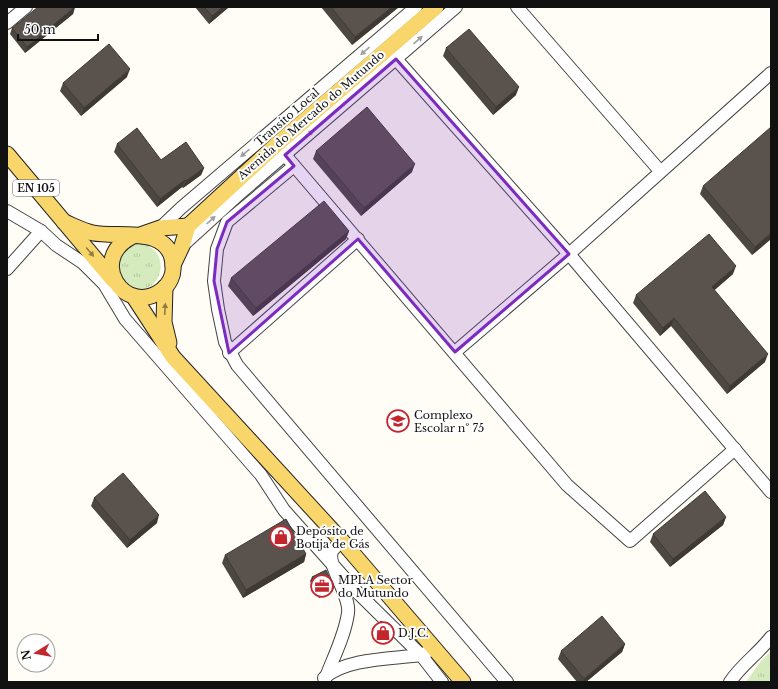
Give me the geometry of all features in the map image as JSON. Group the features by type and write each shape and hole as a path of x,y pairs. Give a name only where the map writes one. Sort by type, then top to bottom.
{"main road":[{"name":"Avenida do Mercado do Mutundo","path":"188,226 276,144 436,7"},
{"name":"EN 105","path":"7,154 117,284"},
{"path":"64,222 92,233 152,236 163,243 170,252 173,264"},
{"path":"188,226 182,246 173,264 170,279 165,287 151,296 134,297 124,292 112,275 112,256 117,247 124,240 136,235 160,228 188,226"},
{"path":"165,287 164,322 173,357"},
{"path":"134,297 173,357 342,541 463,682"}],"street":[{"path":"7,23 26,7"},
{"name":"Transito Local","path":"160,228 181,208 416,7"},
{"path":"182,246 456,7"},
{"path":"517,7 660,171"},
{"path":"396,59 569,254 771,492"},
{"path":"455,352 569,254 771,73"},
{"path":"285,155 455,352 567,485 630,541 735,449"},
{"path":"294,166 228,222 216,249 214,280 218,309 225,342 229,353 237,365 507,682"},
{"path":"7,211 41,231 56,245 83,263 104,284 125,319 261,475 284,510 357,592 421,655 442,682"},
{"path":"7,269 41,231"},
{"path":"229,353 358,239"},
{"path":"323,679 343,632 348,612 348,601 331,559 333,550 342,541"},
{"path":"730,682 735,674 754,657 771,637"},
{"path":"323,679 340,668 354,664 421,655 435,649"}],"highlighted area":[{"path":"396,59 569,254 455,352 358,239 229,353 214,281 217,249 227,222 294,166 285,155"}],"green space":[{"path":"137,243 149,246 156,253 160,261 158,278 152,285 145,289 132,288 121,281 116,260 130,245"},
{"path":"771,651 771,682 746,682 761,661"}],"building":[{"path":"38,7 75,7 27,47 12,28"},
{"path":"204,7 223,7 212,16"},
{"path":"331,7 392,7 355,37"},
{"path":"469,29 519,87 496,107 446,48"},
{"path":"109,44 130,69 84,108 63,83"},
{"path":"367,107 415,164 364,208 316,151"},
{"path":"771,127 771,233 755,247 703,186"},
{"path":"137,128 161,160 186,142 204,168 160,199 117,144"},
{"path":"324,201 349,231 256,308 231,278"},
{"path":"709,234 736,266 712,287 768,354 730,386 674,318 663,328 636,295"},
{"path":"123,473 159,515 130,540 94,498"},
{"path":"705,491 726,517 673,559 653,534"},
{"path":"286,519 306,554 246,590 225,555"},
{"name":"MPLA Sector do Mutundo","path":"326,570 334,587 321,594 312,577"},
{"path":"602,616 625,644 584,679 561,651"},
{"name":"D.J.C.","path":"381,621 393,632 384,640 373,628"}],"place":[{"name":"Complexo Escolar nº 75","path":"398,421"},
{"name":"Depósito de Botija de Gás","path":"281,537"},
{"name":"MPLA Sector do Mutundo","path":"322,586"},
{"name":"D.J.C.","path":"383,633"}]}
